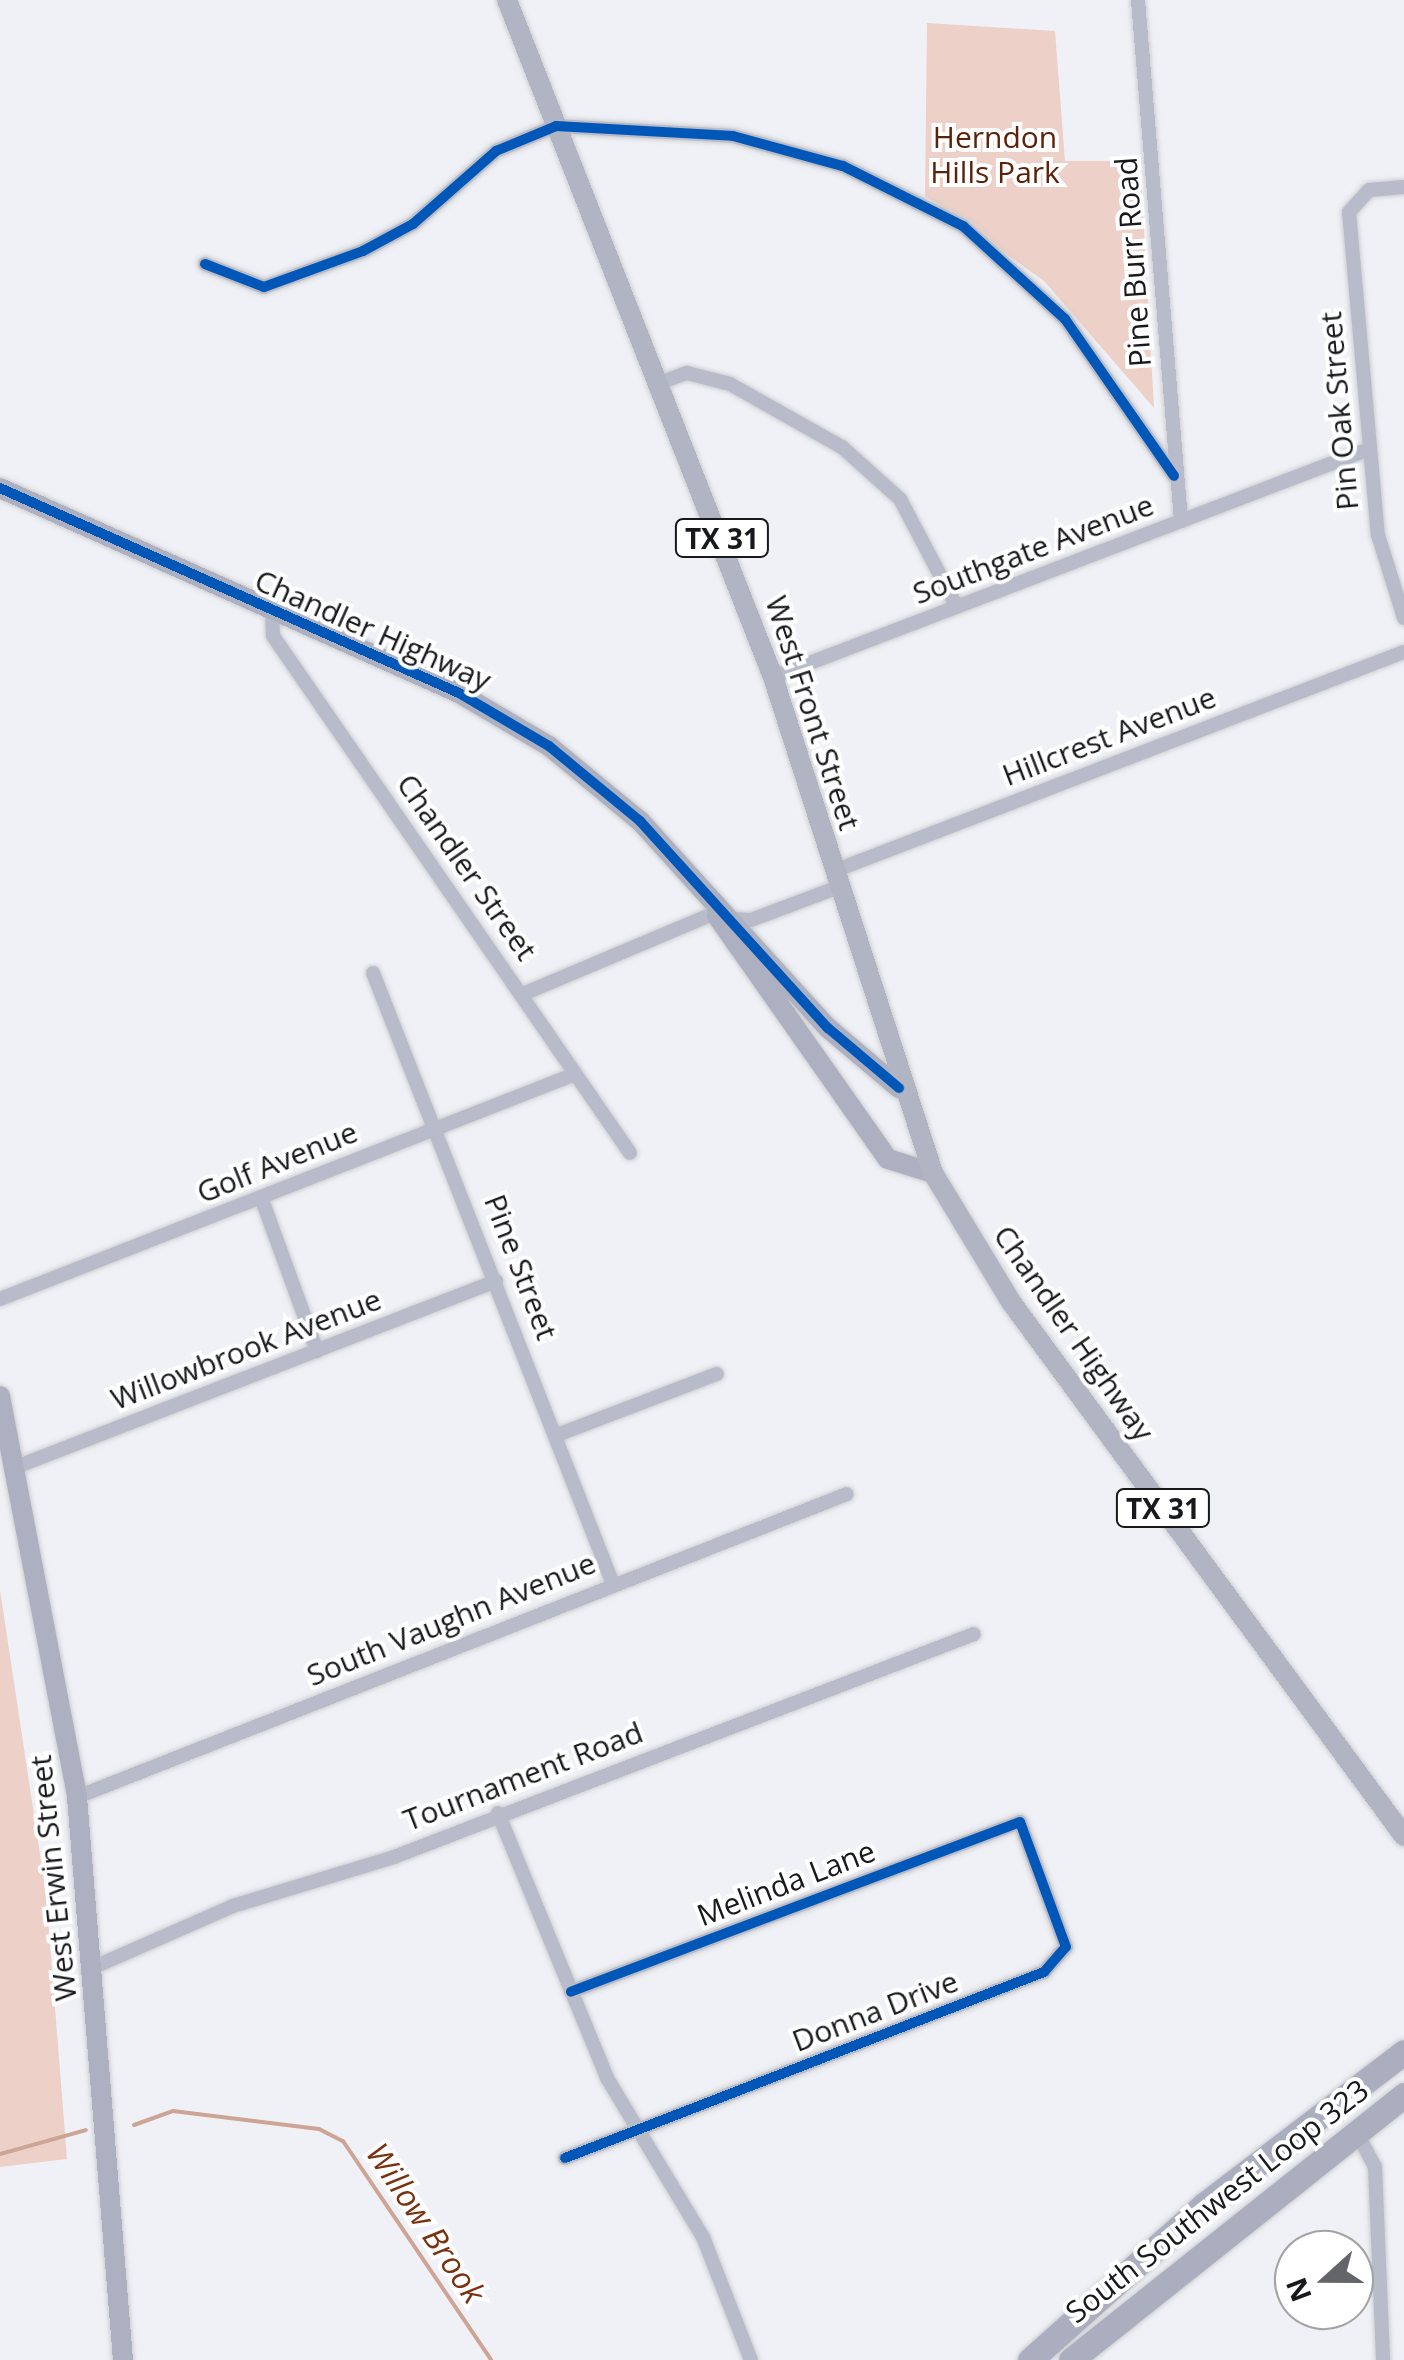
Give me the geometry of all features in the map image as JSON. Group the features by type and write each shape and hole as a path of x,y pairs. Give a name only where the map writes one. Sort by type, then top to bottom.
{"highway":[{"name":"South Southwest Loop 323","path":"1030,2360 1204,2205 1404,2052"},
{"name":"South Southwest Loop 323","path":"1071,2360 1404,2094"},
{"path":"1359,2128 1404,2109"}],"main road":[{"name":"West Front Street","path":"507,0 772,677 899,1088 933,1172"},
{"name":"Chandler Highway","path":"933,1172 1020,1314 1404,1836"}],"street":[{"name":"Pine Burr Road","path":"1138,0 1174,476 1182,522"},
{"path":"205,264 264,287 363,251 413,224 496,151 556,126 697,131 843,166 963,226 1064,319 1174,476"},
{"name":"Pin Oak Street","path":"1404,187 1356,197 1348,212 1382,560 1404,618"},
{"path":"659,383 687,373 730,384 842,447 900,499 956,608"},
{"name":"Southgate Avenue","path":"772,677 1369,449"},
{"name":"Chandler Highway","path":"0,488 272,610 534,736 608,792 695,880 828,1028 899,1088"},
{"name":"Chandler Street","path":"272,610 274,636 523,994 573,1075 630,1152"},
{"name":"Hillcrest Avenue","path":"523,994 725,914 836,879 1404,652"},
{"name":"Chandler Highway","path":"725,914 888,1159 933,1172"},
{"name":"Pine Street","path":"373,973 440,1127 613,1584"},
{"name":"Golf Avenue","path":"0,1299 573,1075"},
{"path":"262,1197 317,1351"},
{"name":"Willowbrook Avenue","path":"16,1466 496,1281"},
{"path":"557,1435 717,1374"},
{"name":"West Erwin Street","path":"0,1396 77,1797 94,1967 123,2360"},
{"name":"South Vaughn Avenue","path":"77,1797 847,1494"},
{"name":"Tournament Road","path":"94,1967 233,1906 498,1813 974,1634"},
{"path":"498,1813 571,1992 636,2130 703,2237 750,2360"},
{"name":"Melinda Lane","path":"571,1992 1020,1822"},
{"name":"Donna Drive","path":"565,2158 1054,1968 1064,1959 1064,1934 1020,1822"},
{"path":"1359,2128 1375,2167 1383,2360"}],"green space":[{"name":"Herndon Hills Park","path":"927,23 1055,31 1065,161 1140,161 1154,408 1044,281 925,196"},
{"path":"0,1590 46,1894 67,2159 0,2167"}],"waterway":[{"name":"Willow Brook","path":"134,2125 173,2111 319,2129 343,2141 491,2360"},
{"name":"Willow Brook","path":"0,2154 86,2130"}],"cycle path":[{"path":"205,264 264,287 363,251 413,224 496,151 556,126 733,136 843,166 963,226 1065,319 1174,476"},
{"path":"0,488 459,693 549,746 640,821 828,1028 899,1088"},
{"path":"565,2158 1044,1972 1066,1947 1020,1822 571,1992"}]}
